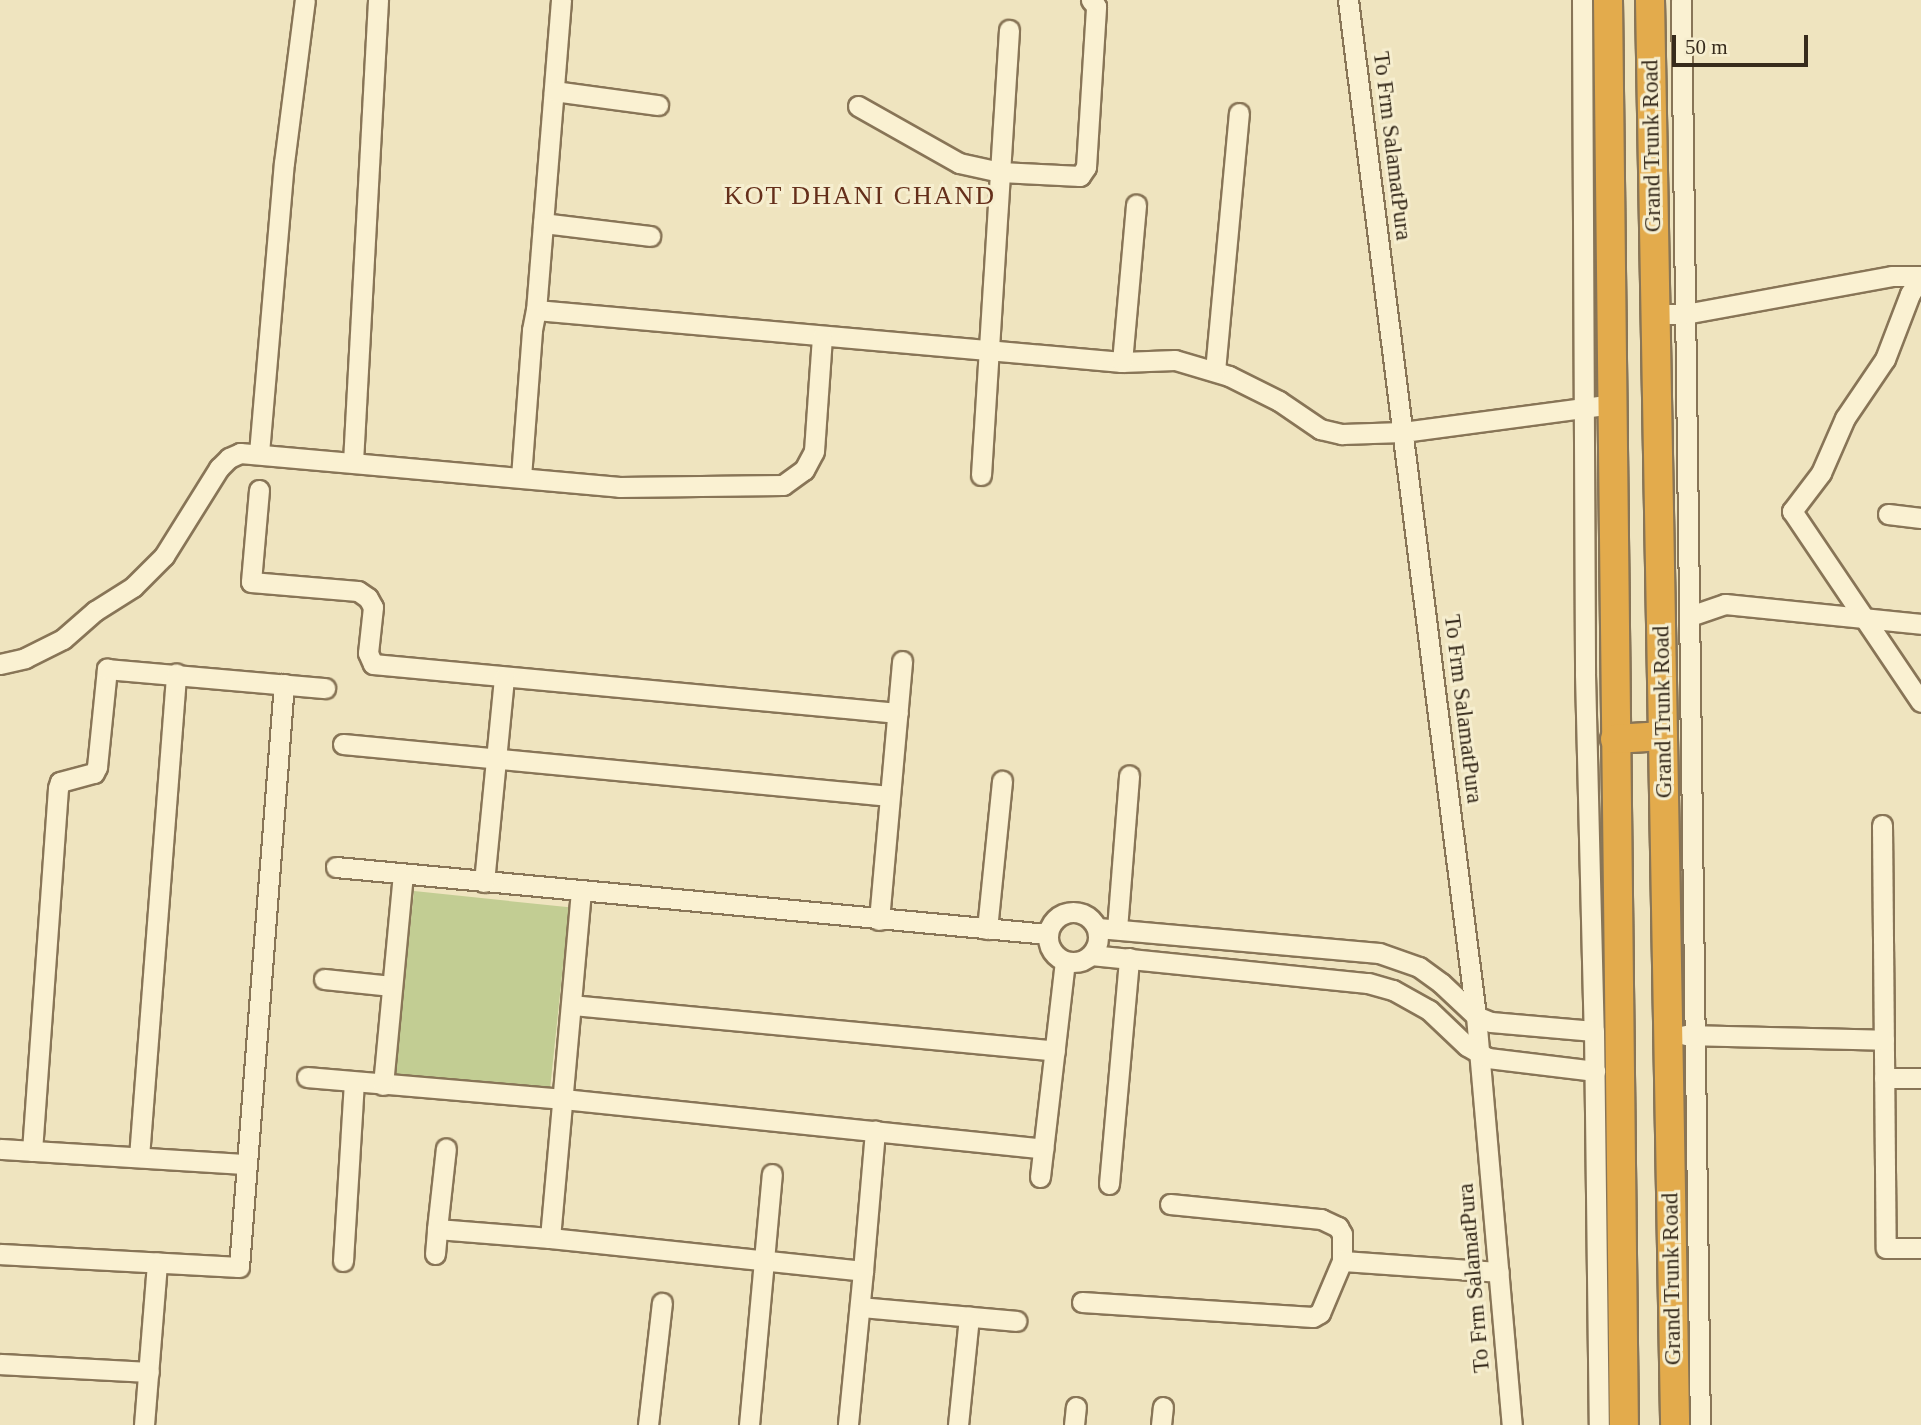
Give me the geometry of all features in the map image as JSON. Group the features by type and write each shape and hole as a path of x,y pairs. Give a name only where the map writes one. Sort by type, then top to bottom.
{"highway":[{"name":"Grand Trunk Road","path":"1608,0 1624,1425"},
{"name":"Grand Trunk Road","path":"1650,0 1663,736 1682,1035 1675,1425"},
{"path":"1615,739 1663,736"}],"street":[{"path":"259,453 284,163 305,0"},
{"path":"352,462 377,0"},
{"path":"521,477 561,0"},
{"path":"858,106 959,163 1000,172 1069,178 1080,176 1086,167 1096,6 1091,0"},
{"name":"To Frm SalamatPura","path":"1348,0 1476,1016 1477,1054 1512,1425"},
{"path":"1583,0 1585,674 1595,1071 1599,1425"},
{"path":"1681,0 1691,669 1682,1035 1700,1425"},
{"path":"981,475 1009,30"},
{"path":"554,91 658,105"},
{"path":"1215,371 1239,113"},
{"path":"1122,362 1136,205"},
{"path":"543,223 650,236"},
{"path":"1656,314 1685,314 1892,276 1921,277"},
{"path":"1921,277 1910,293 1885,359 1845,418 1821,473 1792,511 1921,702"},
{"path":"536,310 1122,362 1175,360 1215,371 1279,401 1320,429 1364,435 1612,404"},
{"path":"0,664 25,658 63,639 95,611 132,587 164,556 219,468 229,457 240,453 620,486 783,485 795,480 814,452 822,336"},
{"path":"259,490 251,582 358,591 368,598 373,607 368,653 373,663 898,713"},
{"path":"1888,514 1921,519"},
{"path":"1690,616 1725,604 1921,624"},
{"path":"879,920 902,661"},
{"path":"32,1151 60,782 94,773 97,767 107,669 325,688"},
{"path":"1662,670 1691,669"},
{"path":"1585,674 1615,672"},
{"path":"139,1157 176,673"},
{"path":"484,882 504,677"},
{"path":"0,1254 239,1267 285,684"},
{"path":"343,744 890,796"},
{"path":"1129,775 1107,929 1091,955 1079,962 1065,961 1051,950 1048,934 1055,919 1071,911 1088,916 1107,929 1379,953 1419,967 1441,983 1476,1016 1491,1022 1594,1031"},
{"path":"987,929 1002,781"},
{"path":"1882,825 1886,1248 1921,1248"},
{"path":"335,867 1048,934"},
{"path":"383,1085 403,874"},
{"path":"550,1238 581,890"},
{"path":"1091,955 1368,983 1393,990 1429,1010 1477,1054 1499,1061 1595,1071"},
{"path":"1109,1184 1129,958"},
{"path":"1040,1177 1065,961"},
{"path":"324,979 392,986"},
{"path":"572,1005 1055,1051"},
{"path":"1682,1035 1884,1040"},
{"path":"307,1077 563,1099 1043,1149"},
{"path":"1884,1077 1921,1078"},
{"path":"343,1261 354,1082"},
{"path":"848,1425 875,1131"},
{"path":"435,1254 446,1148"},
{"path":"0,1149 247,1164"},
{"path":"749,1425 772,1174"},
{"path":"1082,1301 1312,1317 1320,1314 1342,1261 1342,1234 1338,1227 1321,1219 1170,1204"},
{"path":"437,1229 550,1238 863,1271"},
{"path":"1342,1261 1499,1272"},
{"path":"144,1425 157,1263"},
{"path":"648,1425 662,1303"},
{"path":"860,1307 1016,1321"},
{"path":"958,1425 969,1317"},
{"path":"0,1364 149,1372"}],"green space":[{"path":"414,891 569,907 550,1093 394,1077"}],"district":[{"name":"KOT DHANI CHAND","path":"860,196"}]}
